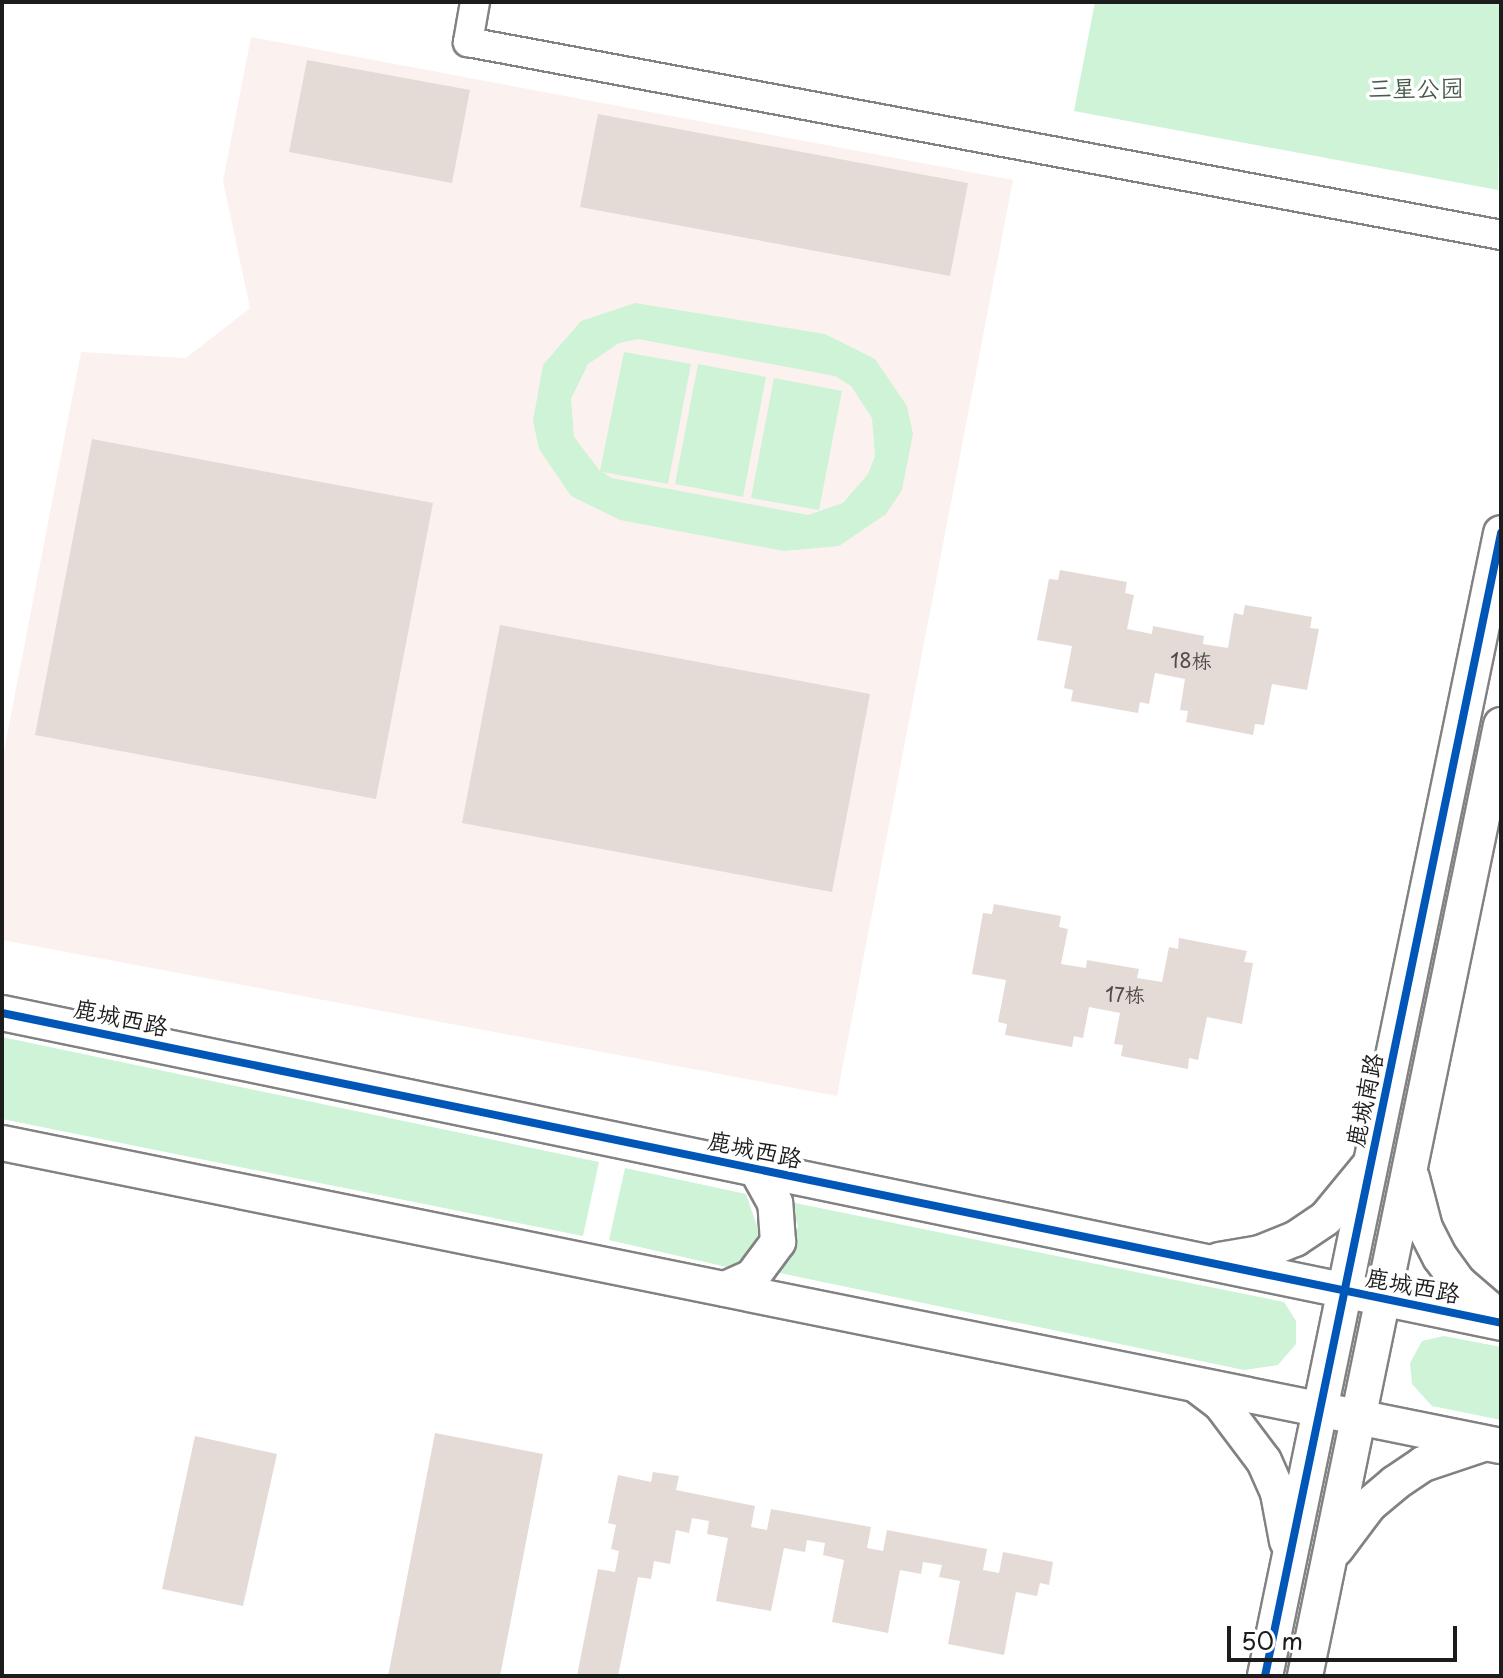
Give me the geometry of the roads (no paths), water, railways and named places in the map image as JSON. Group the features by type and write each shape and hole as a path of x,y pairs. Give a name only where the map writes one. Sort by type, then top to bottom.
{"street":[{"path":"475,2 468,42 1501,235"},
{"name":"鹿城南路","path":"1265,1676 1501,533"},
{"path":"1305,1676 1501,725"},
{"name":"鹿城西路","path":"2,1013 1345,1292 1501,1321"},
{"path":"2,1143 1494,1444"},
{"path":"1186,1259 1236,1257 1295,1239 1343,1200 1372,1159"},
{"path":"1410,1165 1425,1228 1440,1257 1459,1283 1501,1321"},
{"path":"725,1289 752,1277 778,1242 775,1203 757,1170"},
{"path":"1193,1382 1229,1413 1264,1461 1278,1493 1288,1564"},
{"path":"1329,1560 1361,1513 1395,1483 1454,1451 1494,1444"}],"park label":[{"name":"三星公园","path":"1416,88"}]}
